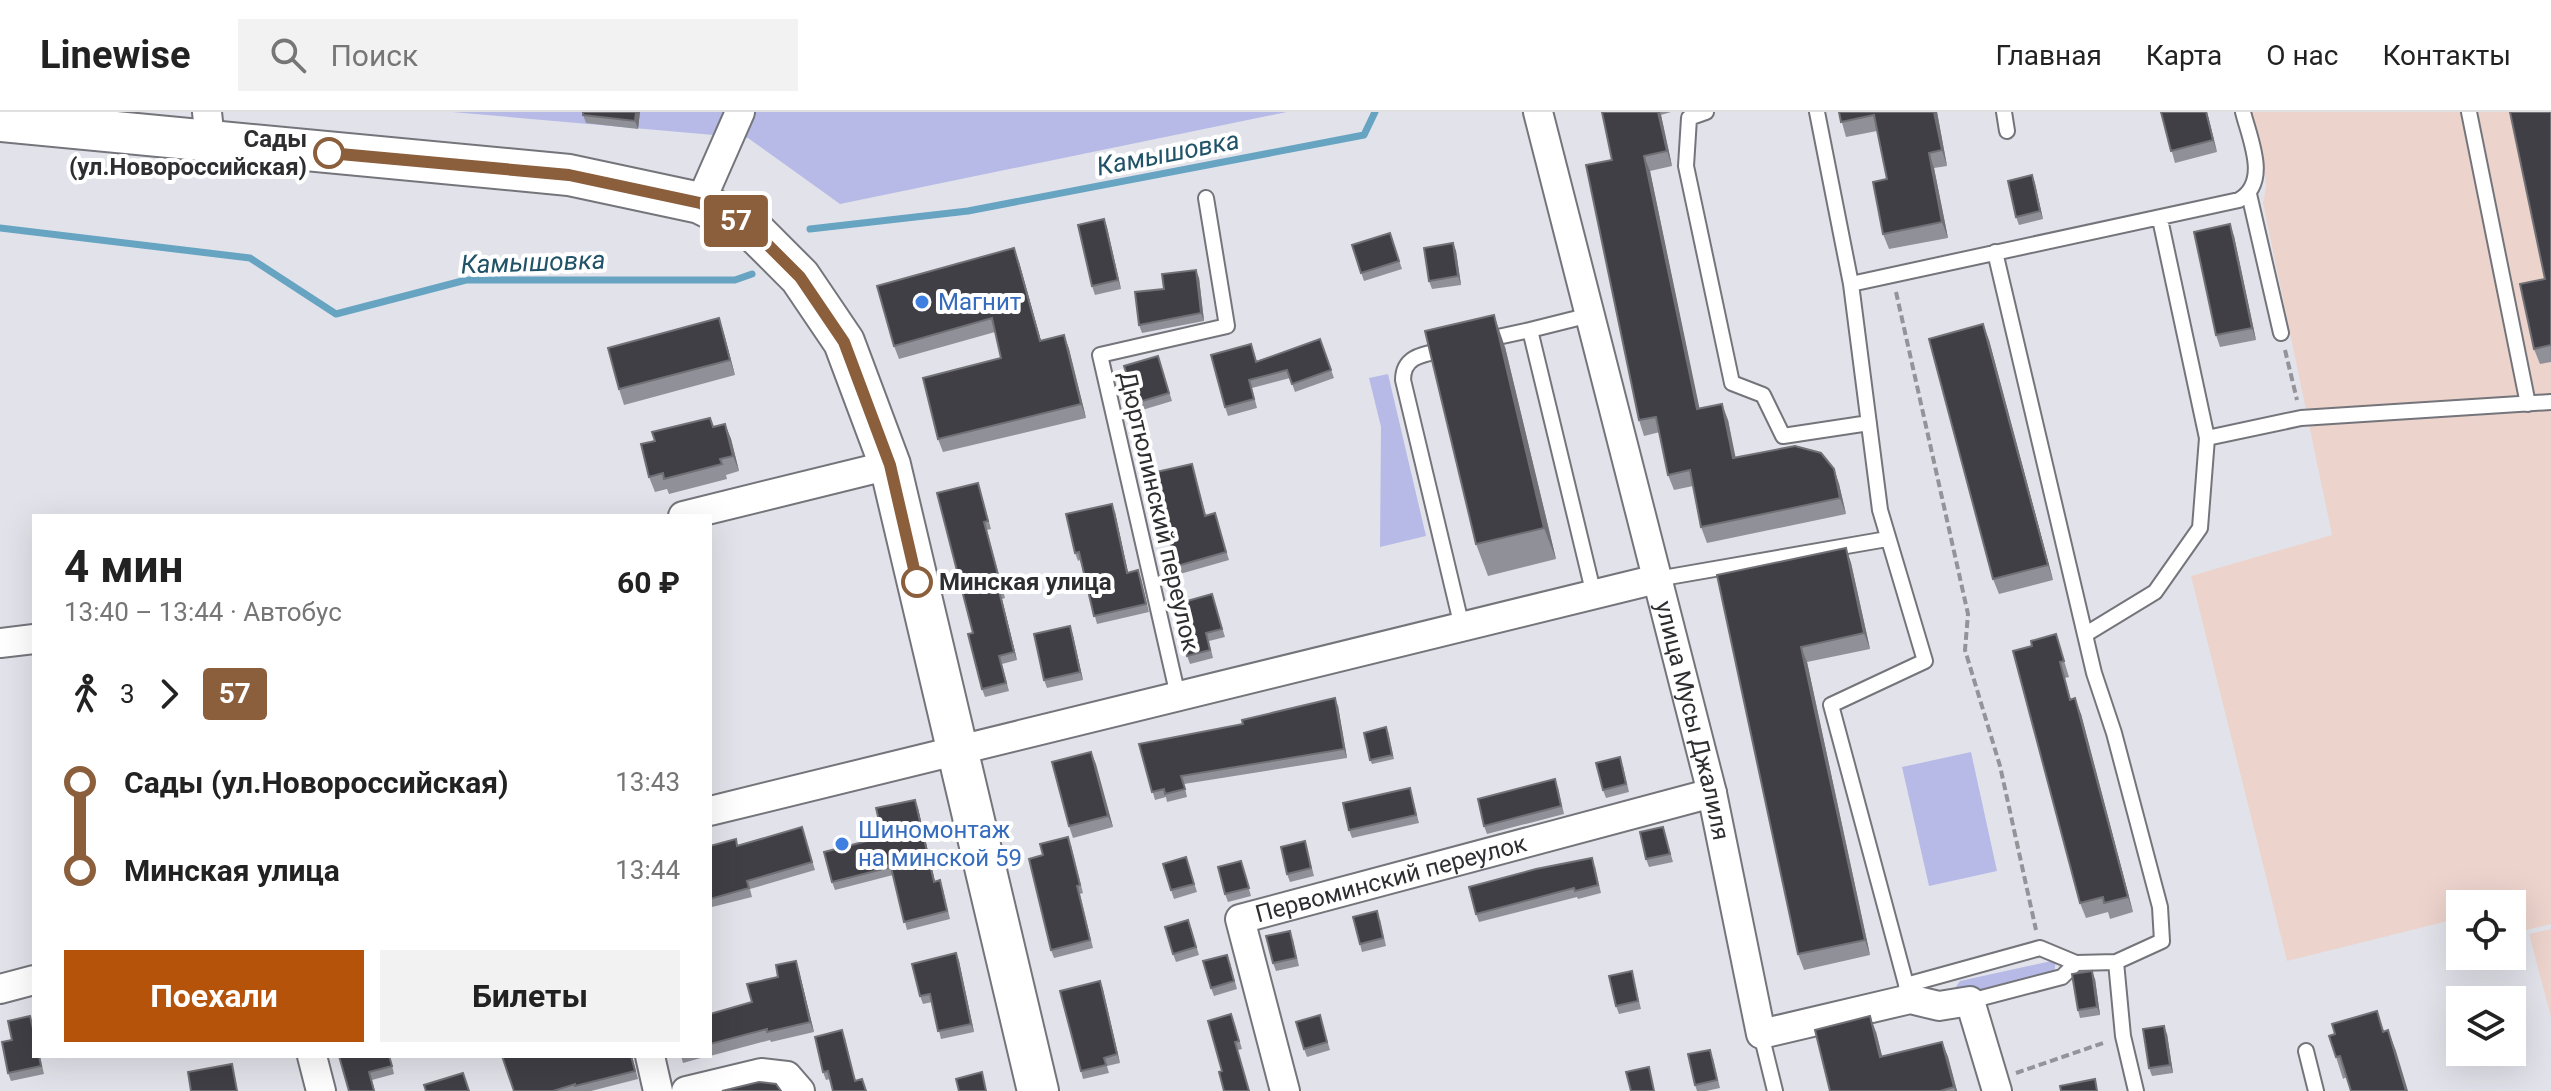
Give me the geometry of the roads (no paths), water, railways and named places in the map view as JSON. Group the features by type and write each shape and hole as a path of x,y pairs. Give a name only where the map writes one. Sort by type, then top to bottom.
{"main road":[{"path":"0,121 208,127 569,175 700,203 752,229 800,277 844,342 890,465 1038,1091"}],"street":[{"path":"700,203 740,112"},
{"name":"улица Мусы Джалиля","path":"1538,112 1712,793 1761,1034"},
{"path":"691,514 890,465"},
{"path":"712,811 1657,579"},
{"name":"Первоминский переулок","path":"1285,1091 1240,919 1712,793"},
{"path":"0,989 32,981"},
{"path":"1761,1034 1908,992 1939,1006 1970,1001 1996,1086"},
{"path":"313,1058 321,1091"},
{"path":"650,1058 658,1091"},
{"path":"686,1091 761,1073 787,1076 800,1091"}],"lane":[{"path":"1706,112 1689,118 1686,166 1732,383 1763,395 1783,436 1869,423"},
{"path":"1817,112 1851,284 1880,510 1925,661 1831,705 1908,992 2040,948 2076,963 2116,962 2162,941 2160,907 2086,634 1995,252"},
{"path":"2004,112 2007,131"},
{"path":"1851,284 2239,200 2249,194 2258,174 2243,112"},
{"path":"2469,112 2528,404"},
{"path":"2249,194 2281,333"},
{"name":"Дюртюлинский переулок","path":"1178,696 1100,355 1227,326 1206,198"},
{"path":"2086,634 2155,592 2200,528 2207,438 2160,219"},
{"path":"1462,627 1403,372 1413,357 1590,315"},
{"path":"1530,330 1594,595"},
{"path":"2207,438 2301,418 2551,402"},
{"path":"1657,579 1887,539"},
{"path":"2116,962 2123,1036 2136,1091"},
{"path":"1970,1001 2062,977 2076,963"},
{"path":"1761,1034 1775,1091"},
{"path":"2306,1051 2316,1091"}],"waterway":[{"name":"Камышовка","path":"810,229 968,211 1364,135 1375,112"},
{"name":"Камышовка","path":"0,228 250,258 336,314 466,280 735,280 752,274"}],"place":[{"name":"Сады (ул.Новороссийская)","path":"329,153"},
{"name":"Магнит","path":"922,302"},
{"name":"Минская улица","path":"917,582"},
{"name":"Шиномонтаж на минской 59","path":"842,844"}]}
